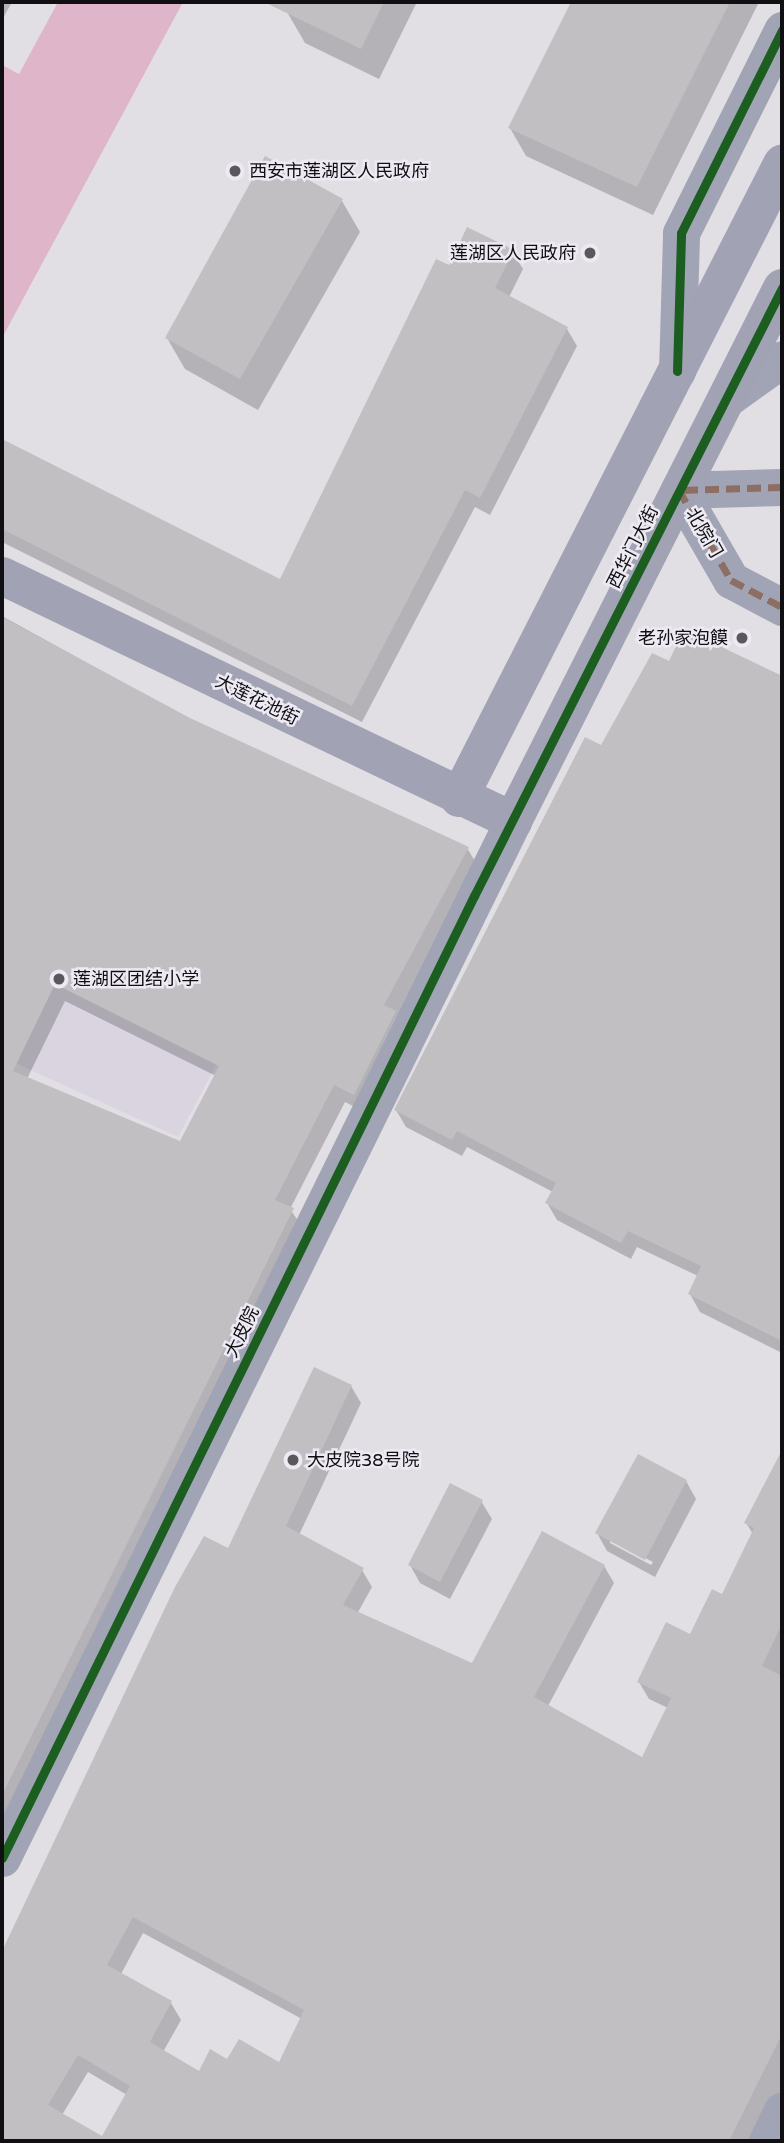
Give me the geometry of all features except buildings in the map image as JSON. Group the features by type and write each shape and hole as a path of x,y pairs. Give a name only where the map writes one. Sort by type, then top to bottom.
{"street":[{"path":"677,371 681,233 782,30"},
{"path":"459,798 782,164"},
{"name":"西华门大街","path":"513,821 782,288"},
{"path":"725,400 782,359"},
{"name":"北院门","path":"782,487 679,490 731,580 782,607"},
{"name":"大莲花池街","path":"2,576 459,798 513,821"},
{"name":"大皮院","path":"2,1858 513,821"},
{"path":"767,2141 782,2110"}],"shaded area":[{"path":"58,2 183,2 2,338 2,65 19,74"},
{"name":"莲湖区团结小学","path":"2,919 230,1039 178,1137 2,1057"}],"marked path":[{"path":"782,487 679,490 731,580 782,607"}],"cycle path":[{"path":"677,371 681,233 782,30"},
{"path":"2,1858 474,896 782,288"}],"place":[{"name":"西安市莲湖区人民政府","path":"235,171"},
{"name":"莲湖区人民政府","path":"590,253"},
{"name":"老孙家泡饃","path":"742,638"},
{"name":"莲湖区团结小学","path":"59,979"},
{"name":"大皮院38号院","path":"293,1460"}]}
